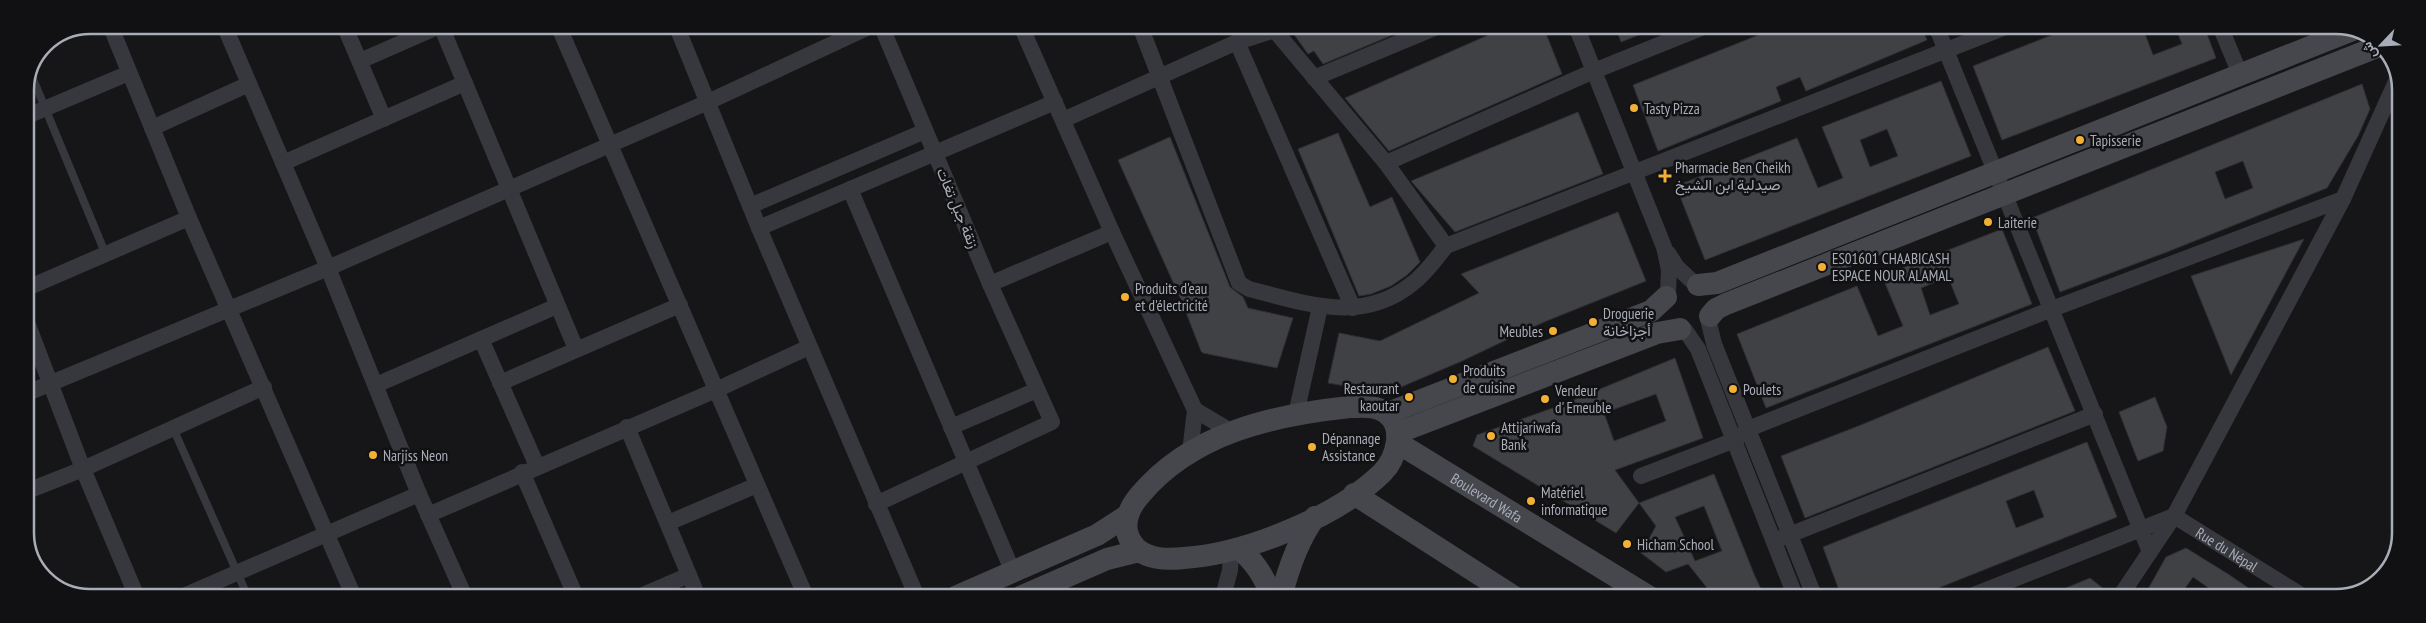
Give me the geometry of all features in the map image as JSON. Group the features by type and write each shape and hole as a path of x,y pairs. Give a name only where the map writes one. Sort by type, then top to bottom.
{"street":[{"path":"114,34 189,218 351,589"},
{"path":"228,34 328,268 419,494 461,589"},
{"path":"348,34 384,119"},
{"path":"360,61 421,34"},
{"path":"445,34 576,349"},
{"path":"562,34 612,144 802,589"},
{"path":"680,34 809,347 913,589"},
{"path":"34,390 328,268 708,102 856,34"},
{"name":"زنقة جبل تغات","path":"883,34 990,284 1052,422 964,462"},
{"path":"1025,34 1112,232 1195,410 1190,452"},
{"path":"1143,34 1239,283 1248,289 1320,307 1353,308 1396,294 1412,284 1446,246 1987,34"},
{"path":"1063,120 1257,34"},
{"path":"1278,34 1386,163 1446,246"},
{"path":"1314,78 1420,34"},
{"path":"1579,34 1664,247 1670,270 1664,310 1666,316 1674,326 1682,329 1693,339 1698,349 1793,589"},
{"path":"1386,163 1594,71 1686,34"},
{"path":"1939,34 2150,552"},
{"path":"2223,34 2240,74"},
{"path":"1394,430 1650,311 1680,284 1717,283 2341,34"},
{"path":"1236,42 1353,308"},
{"path":"1394,430 1670,329 1698,328 1716,309 1726,304 2373,48"},
{"path":"34,113 129,73"},
{"path":"283,163 465,83"},
{"path":"152,128 249,84"},
{"path":"2125,589 2174,516 2343,199 2392,90"},
{"path":"759,228 1055,102"},
{"path":"750,206 925,131"},
{"path":"850,190 951,427 964,462 1013,572"},
{"path":"1641,476 1734,440 1748,429 2052,309 2343,199"},
{"path":"34,285 189,218"},
{"path":"990,284 1112,232"},
{"path":"1664,247 1677,267 1710,298 1709,318 1714,344 1811,589"},
{"path":"500,383 680,304"},
{"path":"376,385 558,306"},
{"path":"1296,414 1320,307"},
{"path":"34,339 52,382 83,469 134,589"},
{"path":"481,339 500,383 573,589"},
{"path":"428,515 530,469 716,390 809,347"},
{"path":"34,489 83,469 264,388"},
{"path":"951,427 1037,390"},
{"name":"Boulevard Wafa","path":"1128,515 1134,502 1161,472 1190,452 1232,432 1296,414 1350,407 1378,408 1394,430 1637,589"},
{"path":"1195,410 1232,432"},
{"path":"1774,541 2095,414"},
{"path":"628,427 695,589"},
{"path":"1039,589 1108,559 1139,551 1158,558 1176,559 1204,557 1235,550 1316,517 1354,494 1384,471 1391,462 1394,430"},
{"path":"876,504 964,462"},
{"path":"668,523 757,485"},
{"path":"199,589 419,494"},
{"path":"1354,494 1502,589"},
{"path":"1128,515 1126,526 1128,534 1139,551"},
{"path":"974,589 1097,535 1128,515"},
{"path":"1989,589 2174,516"},
{"name":"Rue du Népal","path":"2174,516 2292,589"},
{"path":"1284,589 1306,530 1316,517"},
{"path":"1225,589 1235,550"},
{"path":"1235,550 1249,557 1265,578 1269,589"},
{"path":"657,589 689,575"}],"lane":[{"path":"35,83 106,254"},
{"path":"174,428 245,589"}],"building":[{"path":"1294,34 1395,34 1323,64 1314,51 1308,54"},
{"path":"1491,34 1546,34 1562,74 1389,151 1345,98"},
{"path":"1618,34 1641,34 1621,42"},
{"path":"1761,34 1924,34 1927,40 1806,91 1800,77 1776,87 1781,101 1658,151 1633,85"},
{"path":"2055,34 2145,34 2153,55 2182,44 2178,34 2207,34 2216,58 2002,140 1973,66"},
{"path":"1941,81 1971,156 1705,260 1676,186 1797,138 1818,188 1843,178 1822,127","holes":["1887,129 1898,156 1870,167 1860,140"]},
{"path":"2362,84 2370,109 2358,136 2327,188 2167,252 2060,292 2032,218","holes":["2243,161 2253,188 2225,199 2215,172"]},
{"path":"1578,112 1603,174 1455,232 1411,181"},
{"path":"1338,133 1370,207 1392,197 1420,262 1407,275 1391,286 1371,294 1359,296 1298,149"},
{"path":"1170,137 1230,287 1243,297 1248,308 1293,318 1277,368 1203,353 1201,351 1182,302 1118,160"},
{"path":"1618,212 1646,281 1544,322 1462,361 1387,393 1328,383 1339,333 1380,341 1479,293 1461,274"},
{"path":"2002,229 2032,304 1766,408 1737,334 1857,286 1878,336 1903,326 1882,276","holes":["1948,277 1959,304 1930,315 1921,288"]},
{"path":"2304,239 2231,375 2191,276"},
{"path":"2048,347 2075,411 1805,518 1781,456 1861,425"},
{"path":"1675,358 1703,438 1615,470 1639,503 1616,533 1473,446 1477,435 1564,404","holes":["1656,394 1666,421 1614,441 1604,413"]},
{"path":"2155,397 2167,427 2163,451 2138,461 2119,412"},
{"path":"2087,442 2117,517 1936,589 1839,589 1823,547","holes":["2034,490 2044,517 2016,528 2006,501"]},
{"path":"1714,474 1761,589 1708,589 1688,564 1666,572 1641,553 1656,526 1639,503","holes":["1704,506 1722,551 1695,561 1675,517"]},
{"path":"2186,548 2250,589 2210,589 2193,577 2184,589 2148,589 2166,557"},
{"path":"2090,578 2104,589 2064,589"}],"place":[{"name":"Tasty Pizza","path":"1634,108"},
{"name":"Tapisserie","path":"2080,140"},
{"name":"Pharmacie Ben Cheikh صيدلية ابن الشيخ","path":"1665,176"},
{"name":"Laiterie","path":"1988,222"},
{"name":"ES01601 CHAABICASH ESPACE NOUR ALAMAL","path":"1822,267"},
{"name":"Produits d'eau et d'électricité","path":"1125,297"},
{"name":"Droguerie أجزاخانة","path":"1593,322"},
{"name":"Meubles","path":"1553,331"},
{"name":"Produits de cuisine","path":"1453,379"},
{"name":"Poulets","path":"1733,389"},
{"name":"Restaurant kaoutar","path":"1409,397"},
{"name":"Vendeur d' Emeuble","path":"1545,399"},
{"name":"Attijariwafa Bank","path":"1491,436"},
{"name":"Dépannage Assistance","path":"1312,447"},
{"name":"Narjiss Neon","path":"373,455"},
{"name":"Matériel informatique","path":"1531,501"},
{"name":"Hicham School","path":"1627,544"}]}
